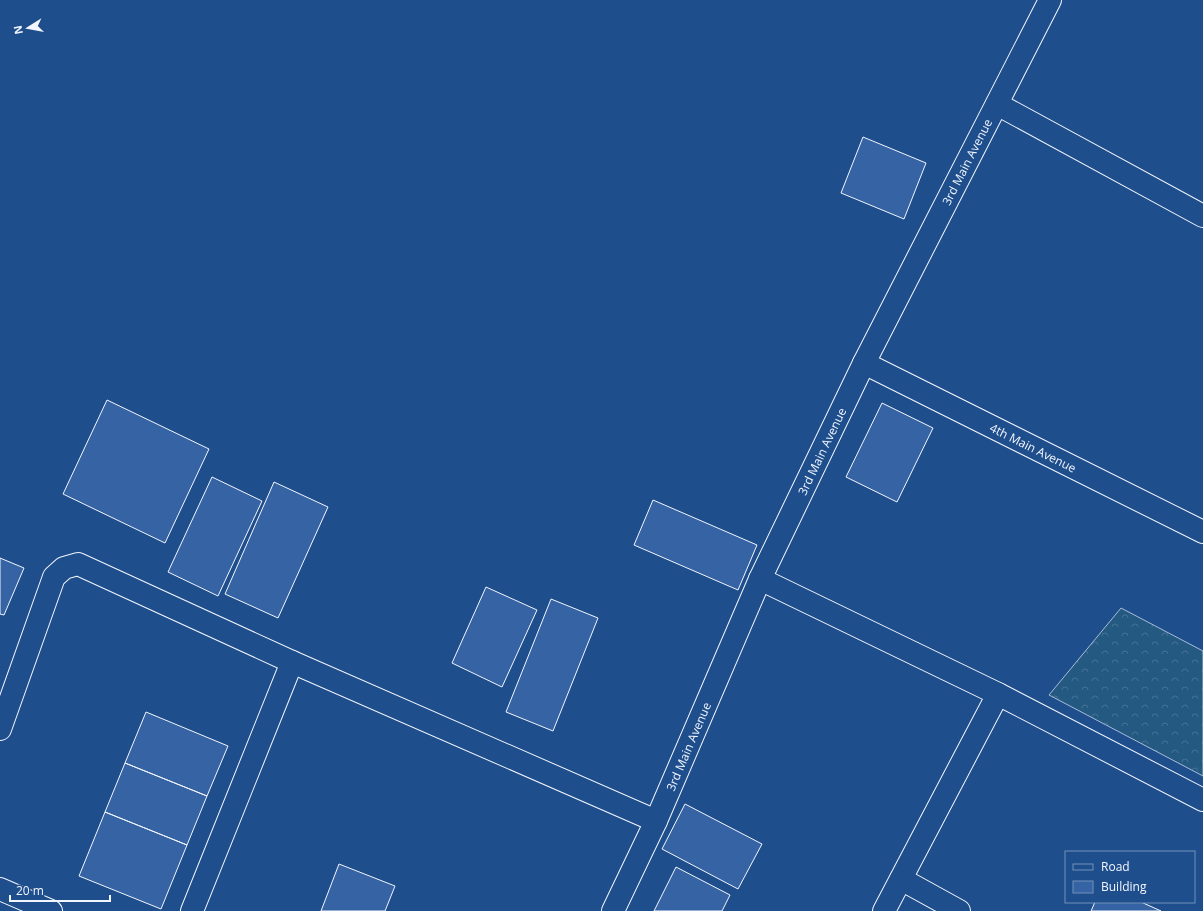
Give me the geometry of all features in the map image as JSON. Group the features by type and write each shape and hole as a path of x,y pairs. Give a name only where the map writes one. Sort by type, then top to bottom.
{"street":[{"name":"3rd Main Avenue","path":"613,911 656,821 760,579 864,363 1050,0"},
{"path":"997,104 1203,216"},
{"name":"4th Main Avenue","path":"864,363 1203,532"},
{"path":"0,729 54,577 64,568 78,564 292,662 656,821"},
{"path":"760,579 998,694 1203,800"},
{"path":"192,911 292,662"},
{"path":"884,911 998,694"},
{"path":"901,879 959,911"},
{"path":"0,889 51,911"}],"green space":[{"path":"1121,608 1203,651 1203,776 1049,695"}],"building":[{"path":"863,137 926,163 904,219 841,193"},
{"path":"107,400 209,449 165,543 63,494"},
{"path":"882,403 933,428 897,502 846,477"},
{"path":"212,477 262,501 218,596 168,572"},
{"path":"274,482 328,507 278,618 225,594"},
{"path":"653,500 757,545 738,590 634,545"},
{"path":"0,558 24,568 4,615 0,614"},
{"path":"486,587 537,610 502,687 452,663"},
{"path":"551,599 598,618 553,731 506,712"},
{"path":"146,712 228,746 207,796 125,763"},
{"path":"125,763 207,796 187,845 105,812"},
{"path":"685,804 762,844 738,889 662,849"},
{"path":"105,812 187,845 161,909 79,876"},
{"path":"339,864 395,886 385,911 321,911"},
{"path":"676,867 730,895 722,911 654,911"},
{"path":"1095,903 1143,903 1161,911 1091,911"}]}
